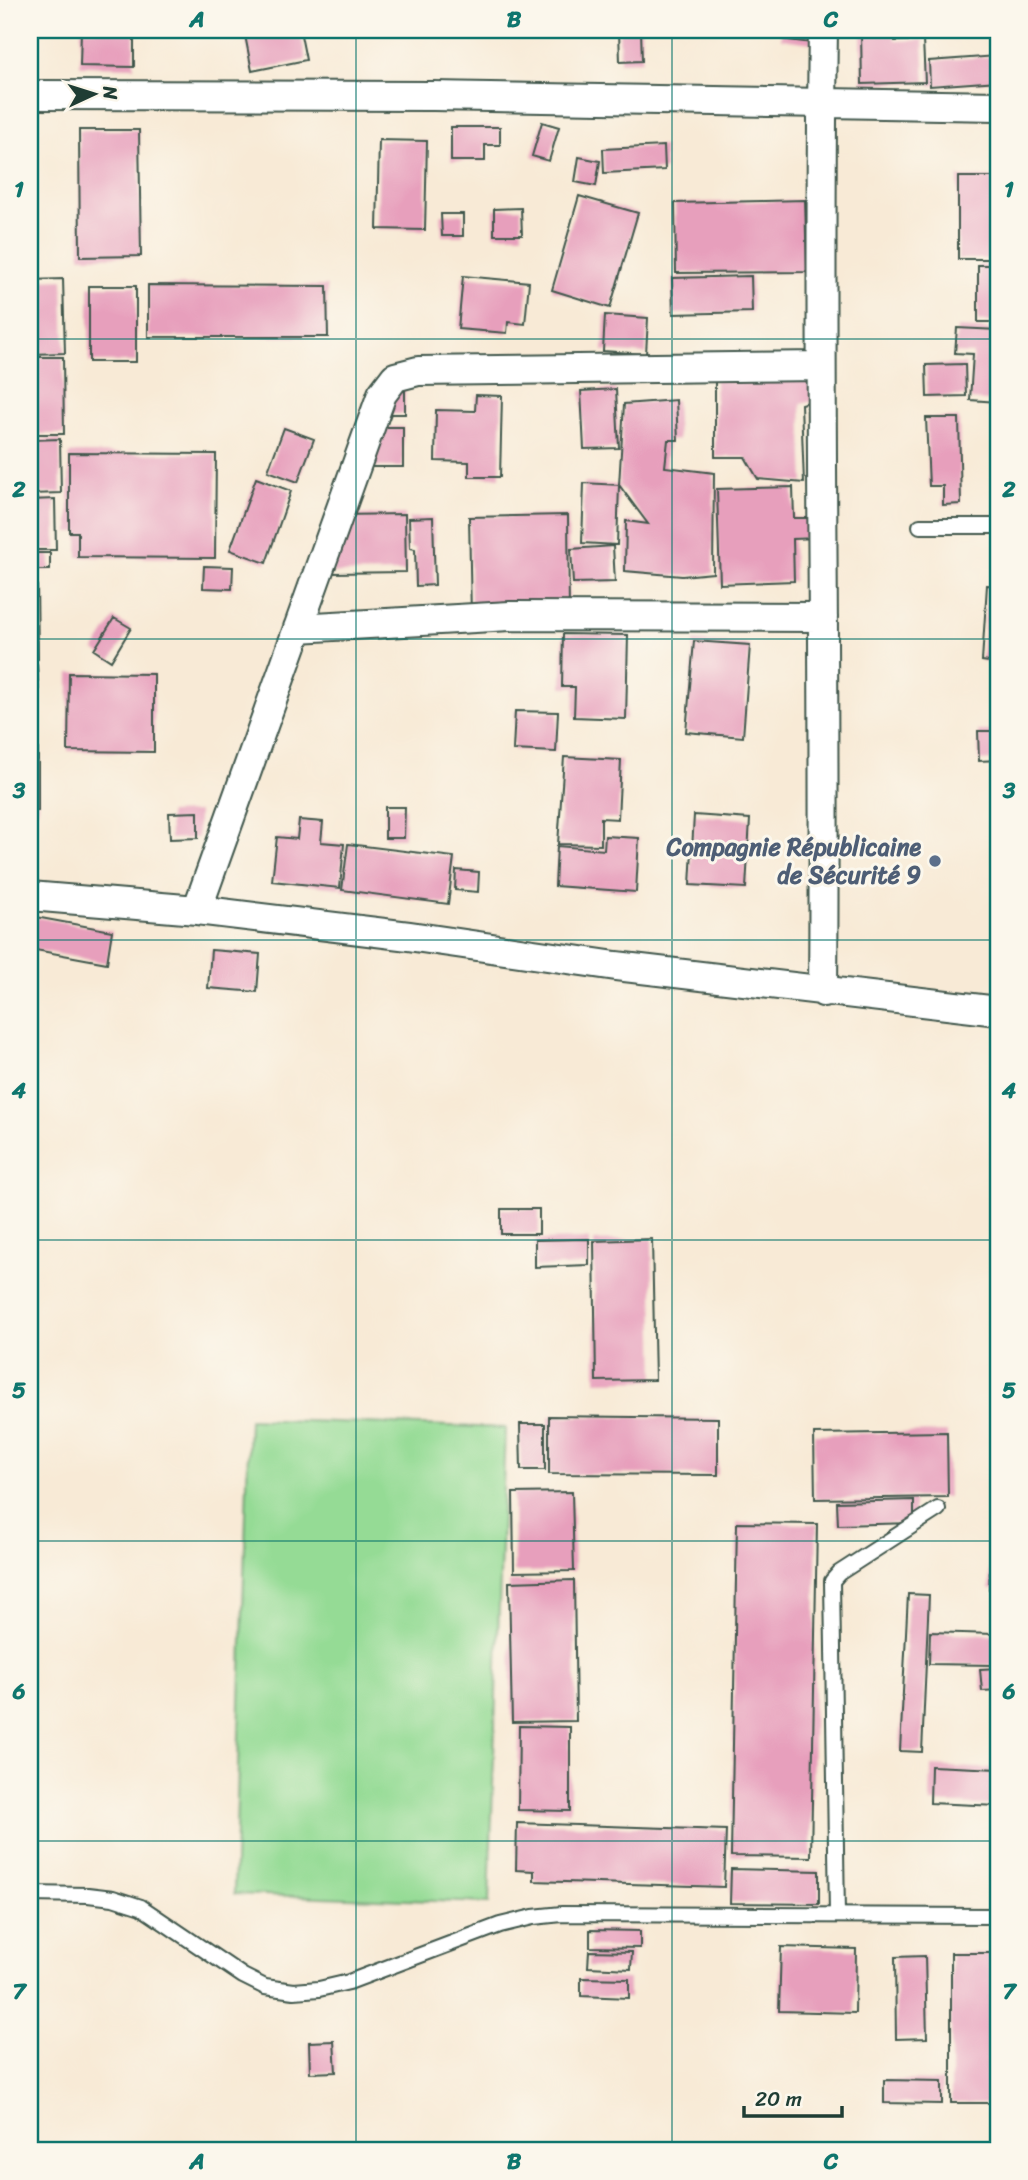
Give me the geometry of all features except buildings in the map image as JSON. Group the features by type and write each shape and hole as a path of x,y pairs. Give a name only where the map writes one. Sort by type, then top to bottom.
{"street":[{"path":"823,992 821,366 824,30"},
{"path":"30,95 433,96 998,106"},
{"path":"197,910 382,394 395,377 418,371 821,366"},
{"path":"298,628 510,616 823,617"},
{"path":"30,895 197,910 409,936 616,966 998,1011"}],"lane":[{"path":"920,526 998,526"},
{"path":"836,1916 832,1581 839,1573 938,1509"},
{"path":"30,1894 88,1895 113,1898 141,1907 243,1976 265,1987 294,1991 349,1982 500,1925 533,1917 562,1914 998,1916"}],"green space":[{"path":"249,1419 505,1428 489,1903 234,1894"}],"place":[{"name":"Compagnie Républicaine de Sécurité 9","path":"935,861"}]}
